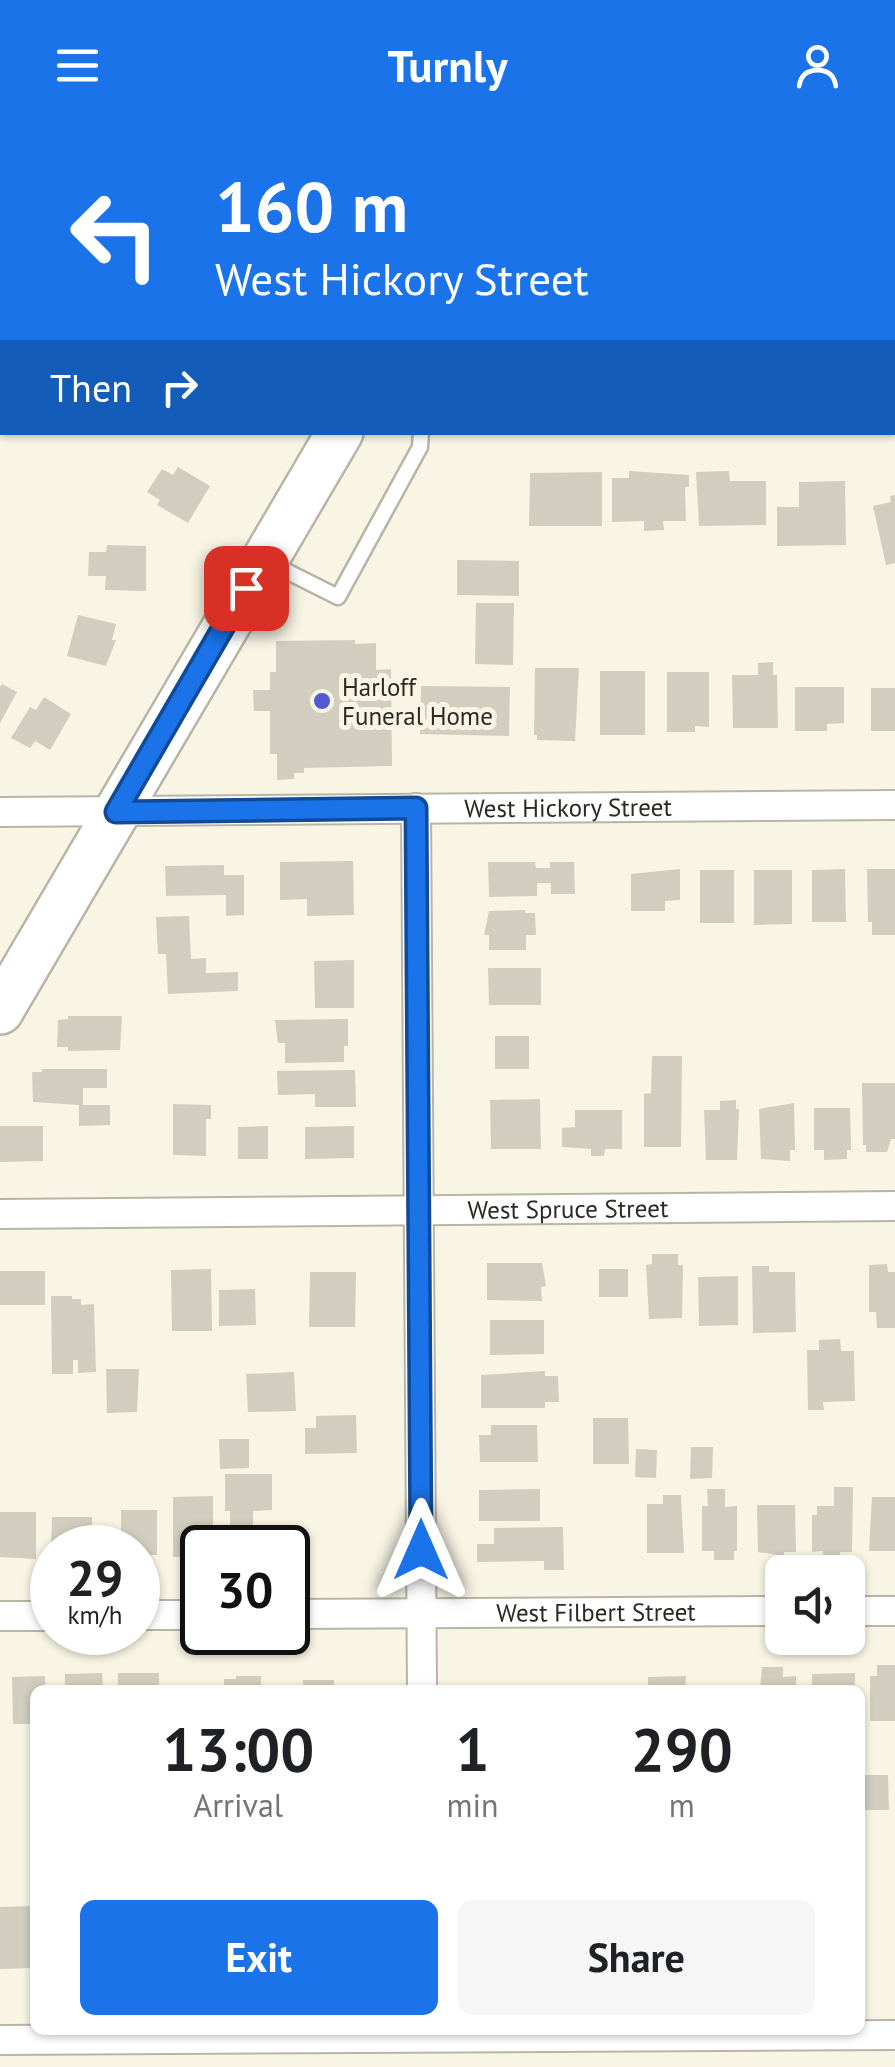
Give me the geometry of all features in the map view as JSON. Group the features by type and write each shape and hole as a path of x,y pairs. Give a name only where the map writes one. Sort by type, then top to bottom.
{"main road":[{"path":"0,1011 338,435"}],"street":[{"name":"West Hickory Street","path":"0,812 895,805"},
{"path":"416,808 422,1685"},
{"name":"West Spruce Street","path":"0,1214 895,1206"},
{"name":"West Filbert Street","path":"310,1614 765,1611"},
{"path":"865,1611 895,1611"},
{"path":"0,1616 30,1616"},
{"path":"0,2040 425,2045 895,2035"}],"lane":[{"path":"263,560 338,597 420,447 421,435"}],"building":[{"path":"178,467 210,486 188,523 157,505 160,500 147,492 162,469 173,475"},
{"path":"629,471 689,475 689,487 685,487 686,521 663,521 664,530 644,531 644,521 612,522 612,478 629,478"},
{"path":"729,471 730,481 766,481 766,525 699,526 696,472"},
{"path":"602,472 602,526 529,526 530,473"},
{"path":"845,481 846,545 777,546 777,507 799,507 799,482"},
{"path":"895,495 895,563 886,565 873,506 891,502 890,496"},
{"path":"107,545 146,546 146,591 105,590 106,576 88,576 89,552 106,552"},
{"path":"457,560 519,561 519,596 457,595"},
{"path":"476,603 514,603 513,665 475,664"},
{"path":"78,615 116,624 112,640 116,640 106,666 67,656"},
{"name":"Harloff Funeral Home","path":"355,640 355,644 376,643 376,670 391,669 392,766 304,768 304,773 294,773 294,779 277,780 277,754 270,754 270,711 254,711 253,690 270,690 270,672 276,672 276,641"},
{"path":"773,662 773,675 777,675 778,728 733,728 732,675 758,675 758,663"},
{"path":"535,668 579,668 575,741 537,740 534,735"},
{"path":"600,671 645,671 645,735 600,735"},
{"path":"667,672 709,672 709,727 695,726 695,732 667,732"},
{"path":"2,684 17,692 0,723 0,687"},
{"path":"421,686 510,687 509,736 420,734"},
{"path":"795,687 844,687 844,723 827,724 827,731 795,731"},
{"path":"871,688 895,688 895,731 871,731"},
{"path":"44,697 71,714 50,750 35,741 30,748 11,738 30,707 36,710"},
{"path":"353,861 354,915 307,916 307,899 280,900 280,862"},
{"path":"488,862 535,862 536,868 550,868 550,862 574,862 575,894 551,894 551,883 537,883 537,896 489,897"},
{"path":"224,865 224,875 244,875 244,915 226,916 226,895 166,896 165,866"},
{"path":"680,869 680,900 665,901 665,911 631,911 631,874"},
{"path":"845,869 846,922 812,922 812,870"},
{"path":"867,869 895,869 895,935 872,935 872,922 868,922"},
{"path":"700,870 734,870 734,923 700,923"},
{"path":"754,870 792,870 792,924 754,925"},
{"path":"489,911 535,913 536,935 526,935 526,950 489,950 489,935 484,935"},
{"path":"189,916 191,959 206,958 206,973 238,972 238,991 168,994 166,954 158,954 156,917"},
{"path":"354,960 354,1008 315,1008 314,961"},
{"path":"488,968 541,968 541,1005 489,1005"},
{"path":"68,1016 122,1016 120,1050 68,1051 68,1047 57,1047 58,1020"},
{"path":"348,1019 344,1062 285,1063 285,1043 278,1043 275,1020"},
{"path":"495,1036 529,1036 529,1069 495,1069"},
{"path":"652,1056 682,1056 681,1147 644,1147 644,1094 651,1093"},
{"path":"107,1069 107,1088 83,1088 83,1105 110,1105 110,1125 79,1126 79,1105 33,1102 32,1072"},
{"path":"355,1070 356,1107 315,1107 315,1094 278,1095 277,1071"},
{"path":"862,1083 895,1083 895,1139 891,1139 887,1152 866,1152 863,1145"},
{"path":"540,1099 541,1149 491,1149 490,1100"},
{"path":"736,1100 737,1160 706,1160 704,1110 720,1110 720,1101"},
{"path":"794,1103 795,1150 790,1150 790,1161 761,1159 759,1109"},
{"path":"173,1104 211,1105 211,1119 206,1119 206,1156 173,1155"},
{"path":"814,1108 850,1108 851,1150 847,1150 847,1159 824,1160 824,1150 814,1150"},
{"path":"575,1110 622,1110 622,1149 605,1149 604,1156 591,1156 591,1149 562,1147 562,1128 575,1127"},
{"path":"0,1126 43,1126 43,1161 0,1162"},
{"path":"268,1126 268,1159 238,1159 238,1127"},
{"path":"354,1126 354,1158 305,1159 305,1127"},
{"path":"652,1254 678,1254 678,1265 683,1265 682,1318 649,1319 646,1265 652,1264"},
{"path":"487,1263 542,1263 546,1286 541,1287 542,1301 487,1300"},
{"path":"887,1264 888,1272 895,1272 895,1328 877,1328 876,1312 869,1312 869,1265"},
{"path":"752,1266 769,1266 769,1272 795,1272 796,1332 753,1333"},
{"path":"211,1269 212,1331 172,1331 171,1270"},
{"path":"599,1269 628,1269 628,1297 599,1297"},
{"path":"0,1271 45,1271 45,1305 0,1305"},
{"path":"310,1272 356,1272 355,1327 309,1327"},
{"path":"738,1276 738,1325 699,1326 698,1277"},
{"path":"255,1289 256,1325 219,1326 219,1290"},
{"path":"51,1296 72,1296 81,1299 81,1305 94,1304 96,1372 78,1373 78,1360 73,1360 73,1374 52,1374"},
{"path":"490,1320 544,1320 544,1354 490,1355"},
{"path":"840,1339 841,1351 854,1351 855,1401 823,1402 824,1410 808,1410 807,1350 819,1350 819,1340"},
{"path":"106,1369 139,1369 137,1412 107,1413"},
{"path":"545,1371 545,1376 558,1376 559,1402 545,1402 545,1408 481,1408 481,1375"},
{"path":"294,1372 296,1411 248,1412 246,1374"},
{"path":"356,1415 357,1453 305,1454 305,1428 316,1428 316,1416"},
{"path":"593,1418 628,1418 629,1464 593,1464"},
{"path":"491,1425 537,1425 538,1462 480,1462 479,1435 491,1435"},
{"path":"219,1439 249,1439 249,1468 220,1469"},
{"path":"691,1447 713,1447 712,1478 690,1479"},
{"path":"636,1449 657,1450 656,1478 635,1477"},
{"path":"225,1474 272,1474 272,1510 253,1511 253,1525 230,1525 230,1511 225,1511"},
{"path":"834,1487 853,1487 852,1552 812,1552 812,1515 817,1515 817,1506 834,1506"},
{"path":"540,1489 540,1521 479,1521 479,1490"},
{"path":"707,1489 725,1489 725,1507 737,1506 734,1560 714,1560 714,1551 702,1551 702,1506 708,1506"},
{"path":"663,1495 681,1495 684,1553 647,1553 647,1504 663,1504"},
{"path":"213,1496 213,1525 180,1525 180,1557 173,1557 173,1497"},
{"path":"872,1497 895,1497 895,1551 869,1551"},
{"path":"757,1505 795,1505 796,1552 758,1552"},
{"path":"121,1510 157,1510 157,1525 121,1525"},
{"path":"0,1512 36,1512 36,1525 30,1525 30,1559 0,1557"},
{"path":"52,1517 92,1517 92,1525 52,1525"},
{"path":"563,1527 564,1570 544,1570 544,1561 477,1562 477,1544 494,1544 494,1528"},
{"path":"877,1665 895,1665 895,1721 870,1721 870,1676 877,1676"},
{"path":"762,1667 783,1667 783,1677 796,1676 796,1685 760,1685"},
{"path":"102,1673 103,1685 65,1685 65,1674"},
{"path":"118,1673 159,1673 159,1685 118,1685"},
{"path":"855,1673 855,1685 812,1685 812,1674"},
{"path":"45,1676 45,1685 30,1685 30,1724 13,1724 12,1677"},
{"path":"261,1676 261,1685 224,1685 224,1679"},
{"path":"686,1676 685,1685 648,1685 648,1677"},
{"path":"303,1680 334,1680 334,1685 303,1685"},
{"path":"865,1775 888,1775 889,1810 865,1810"},
{"path":"30,1906 30,1968 0,1969 0,1907"}],"place":[{"name":"Harloff Funeral Home","path":"322,701"}],"route":[{"path":"246,588 116,812 416,808 421,1550"}]}
